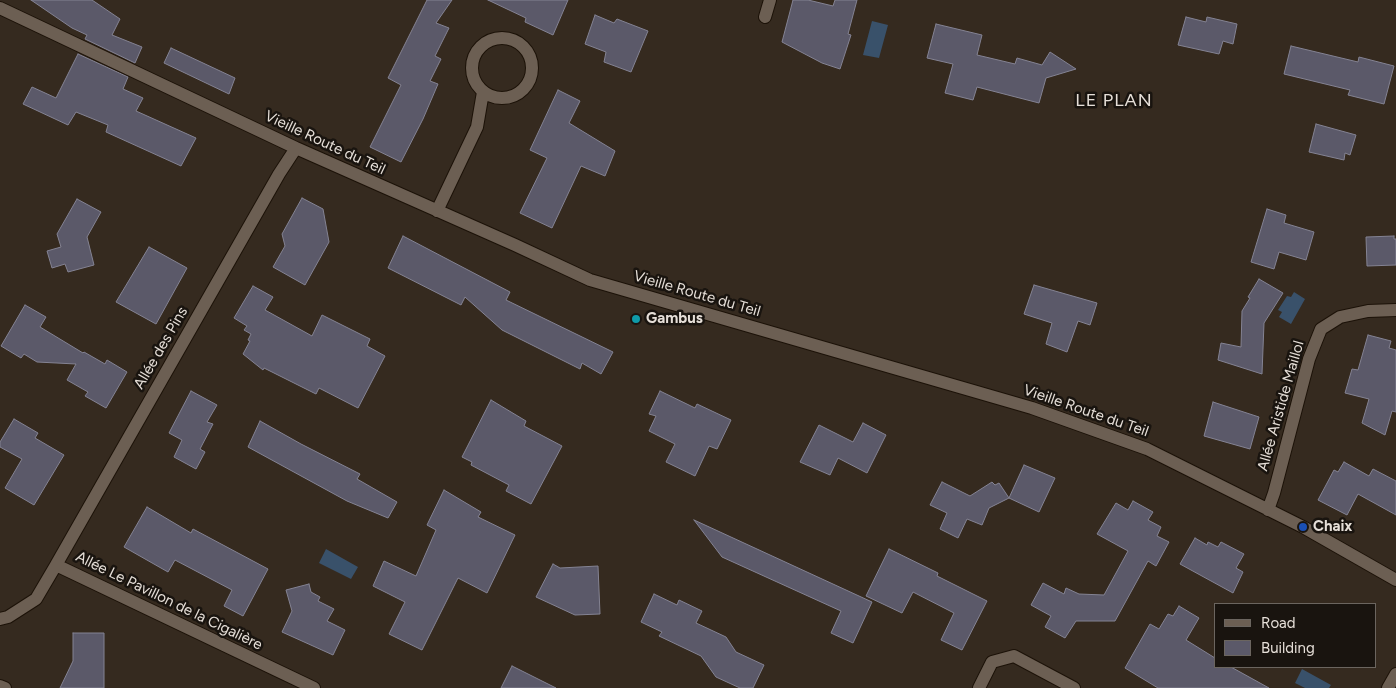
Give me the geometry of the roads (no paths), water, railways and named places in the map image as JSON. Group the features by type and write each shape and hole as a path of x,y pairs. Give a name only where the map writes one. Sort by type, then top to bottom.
{"street":[{"path":"765,17 770,0"},
{"name":"Vieille Route du Teil","path":"0,8 296,148 590,280 1032,408 1147,449 1303,527 1396,580"},
{"path":"500,37 511,38 520,44 530,55 531,76 525,88 517,95 500,99 483,92 475,84 471,68 473,57 482,44 492,39 500,37"},
{"path":"437,211 477,127 483,92"},
{"name":"Allée des Pins","path":"56,565 279,174 296,148"},
{"name":"Allée Aristide Maillol","path":"1268,510 1309,360 1322,328 1340,317 1368,311 1396,310"},
{"name":"Allée Le Pavillon de la Cigalière","path":"0,619 8,617 36,599 56,565 314,688"},
{"path":"979,688 992,662 1014,656 1074,688"},
{"path":"1388,688 1396,674"},
{"path":"0,686 5,688"}],"water":[{"path":"872,21 888,25 879,58 863,55"},
{"path":"1294,292 1305,299 1291,324 1279,317 1282,312 1278,310 1287,296 1291,297"},
{"path":"326,549 358,567 351,579 319,563"},
{"path":"1302,669 1331,685 1329,688 1305,688 1295,683"}],"place":[{"name":"Gambus","path":"636,319"},
{"name":"Chaix","path":"1303,527"}],"district":[{"name":"LE PLAN","path":"1114,101"}]}
